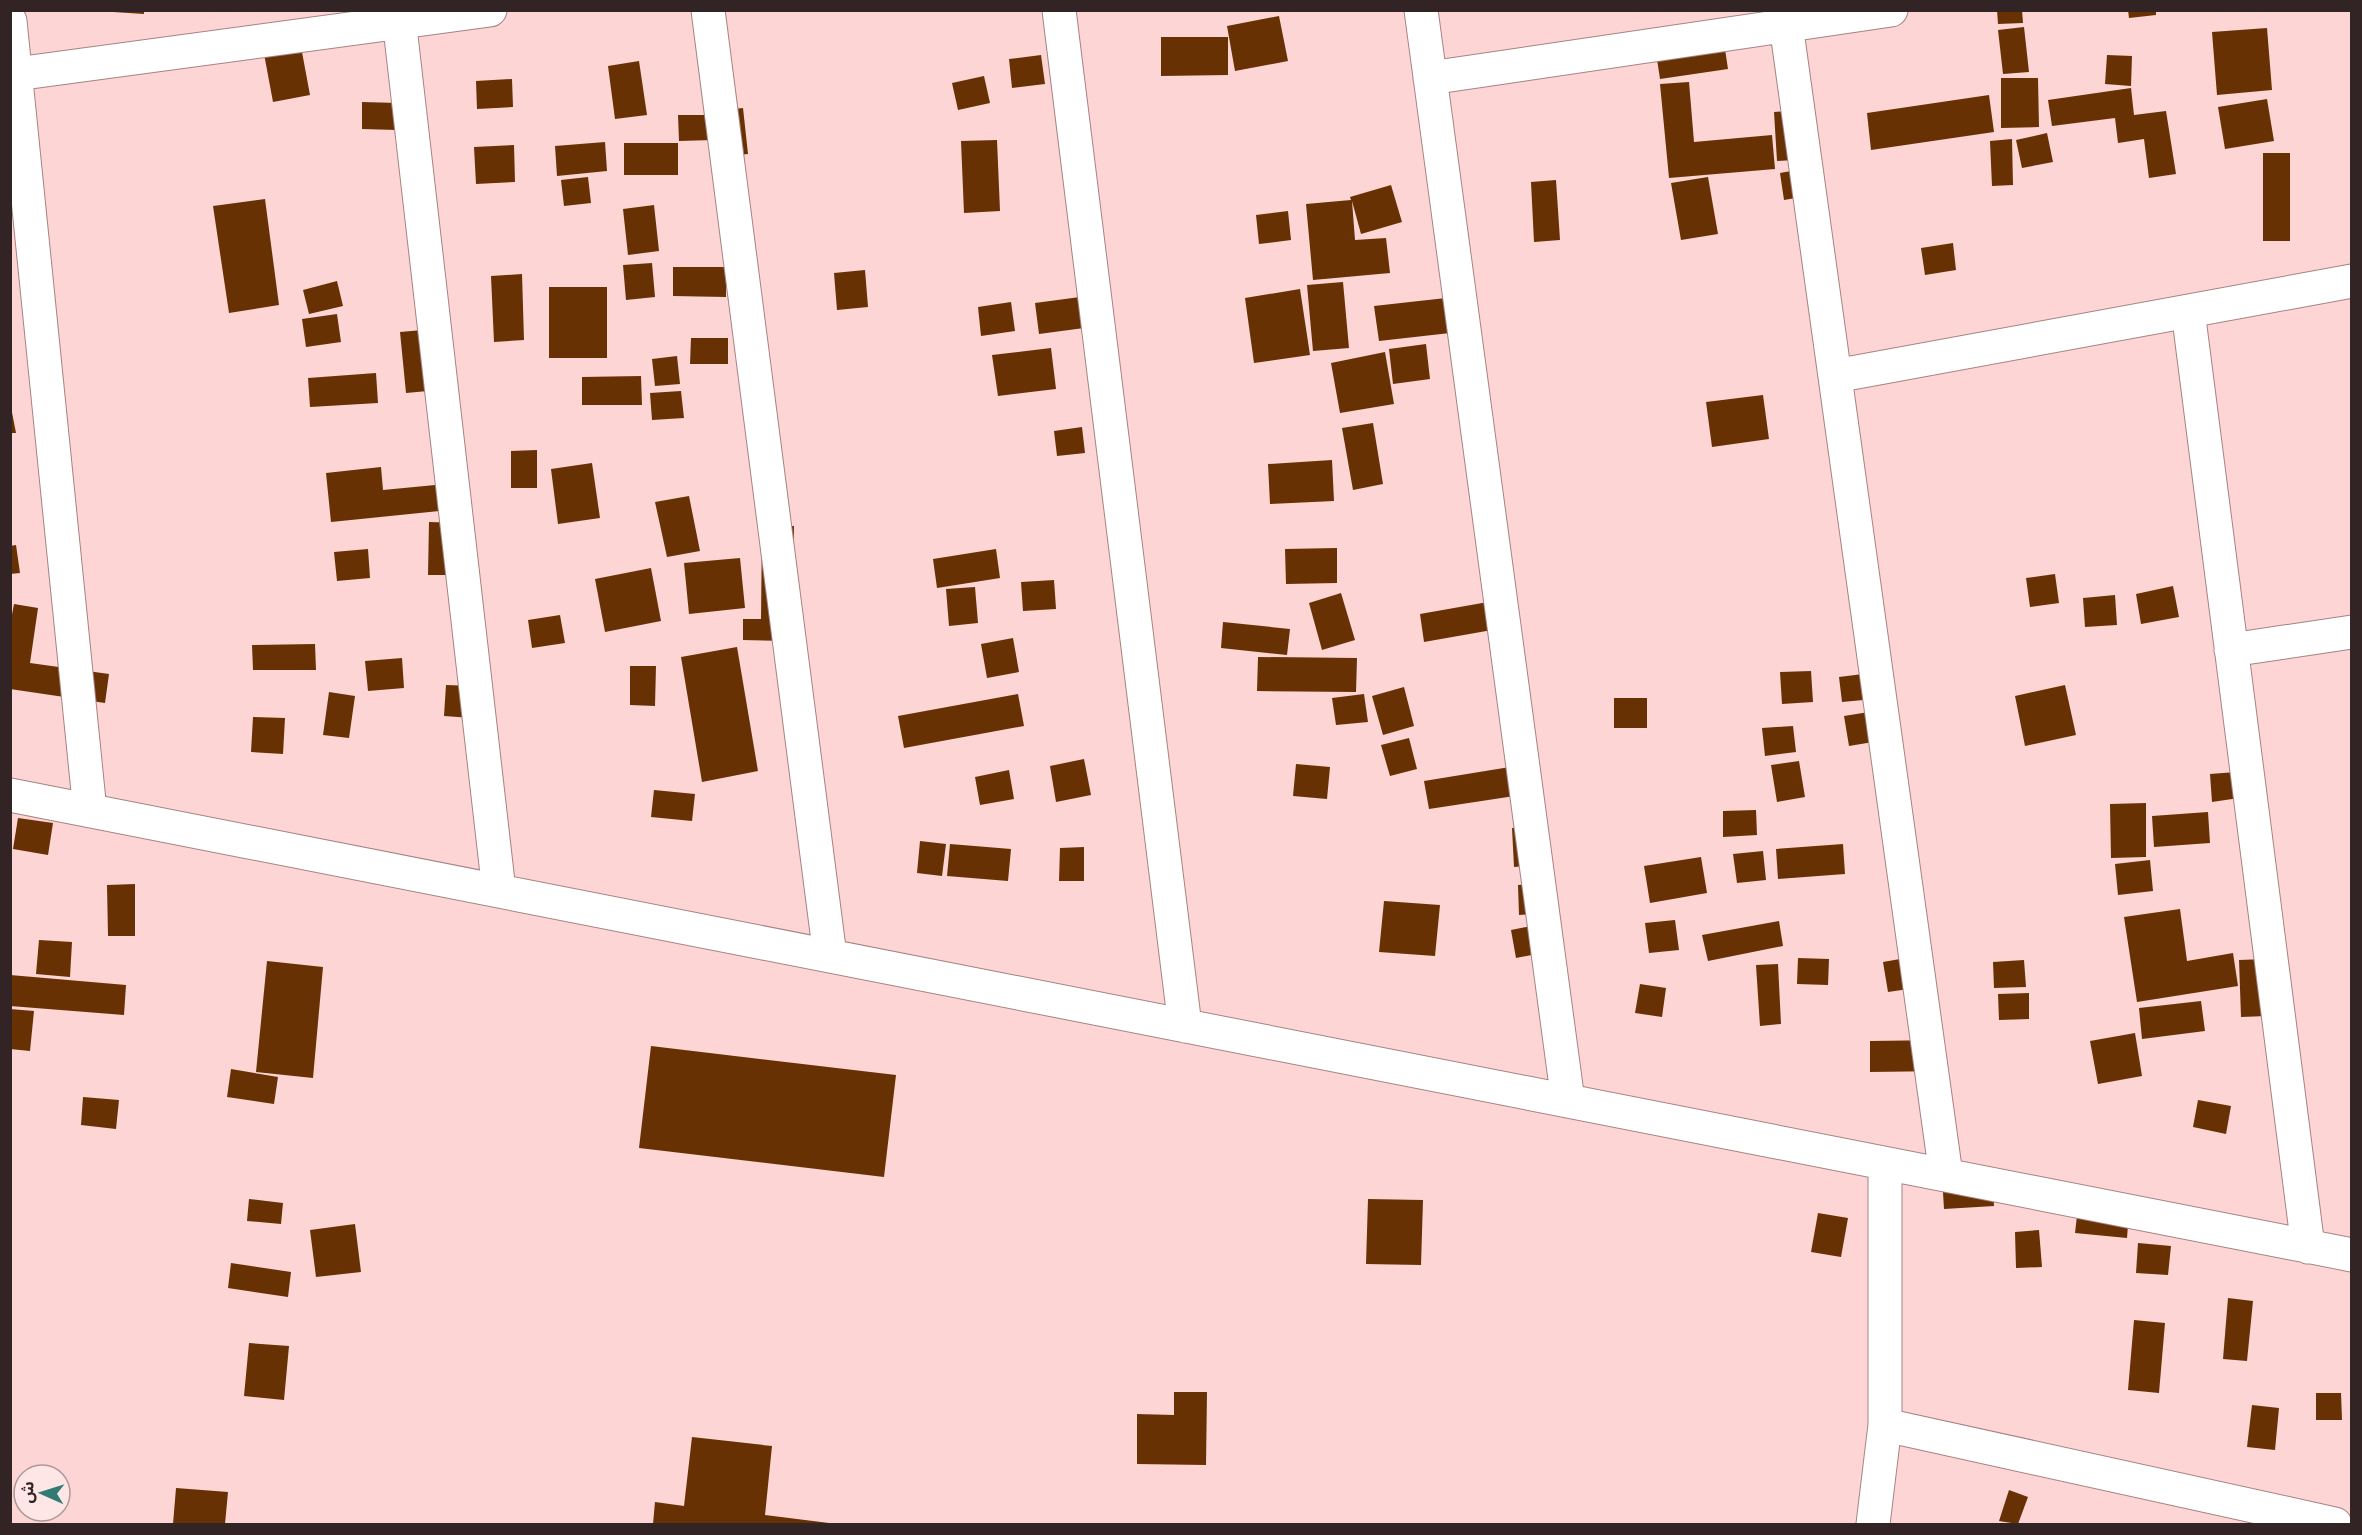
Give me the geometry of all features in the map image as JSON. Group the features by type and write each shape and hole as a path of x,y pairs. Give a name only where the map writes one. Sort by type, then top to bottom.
{"street":[{"path":"16,74 399,16 490,10"},
{"path":"708,10 830,956"},
{"path":"1059,10 1185,1026"},
{"path":"1421,10 1568,1101"},
{"path":"1430,78 1785,18 1891,10"},
{"path":"399,16 499,891"},
{"path":"1785,18 1946,1175"},
{"path":"10,21 90,811"},
{"path":"1835,376 2352,281"},
{"path":"2188,311 2308,1246"},
{"path":"2231,650 2352,632"},
{"path":"10,795 2352,1255"},
{"path":"1873,1524 1885,1425 1885,1164"},
{"path":"1885,1425 2335,1524"}],"building":[{"path":"113,10 144,10 144,14 113,12"},
{"path":"1997,10 2022,10 2023,23 1998,24"},
{"path":"2128,10 2156,10 2156,15 2129,18"},
{"path":"1279,16 1288,61 1235,71 1227,26"},
{"path":"2024,27 2029,72 2003,74 1998,30"},
{"path":"2267,28 2272,90 2217,95 2212,32"},
{"path":"299,36 310,95 273,102 262,43"},
{"path":"1723,36 1728,69 1660,79 1655,46"},
{"path":"1161,37 1228,37 1228,75 1161,76"},
{"path":"1041,55 1045,84 1012,88 1009,59"},
{"path":"2107,55 2132,56 2131,86 2105,84"},
{"path":"639,61 647,115 615,119 608,66"},
{"path":"984,76 990,103 958,110 952,83"},
{"path":"2001,78 2038,78 2039,127 2001,128"},
{"path":"512,79 513,107 477,109 476,81"},
{"path":"1689,82 1694,142 1772,135 1775,169 1669,178 1660,84"},
{"path":"2131,88 2134,115 2166,111 2176,174 2149,178 2144,139 2118,143 2115,118 2052,126 2048,100"},
{"path":"1989,95 1994,132 1871,150 1867,113"},
{"path":"2267,99 2274,141 2225,149 2218,107"},
{"path":"362,102 398,103 397,130 362,129"},
{"path":"743,108 748,154 720,157 716,111"},
{"path":"1805,110 1809,159 1777,161 1774,112"},
{"path":"678,115 712,115 713,140 679,141"},
{"path":"2047,133 2053,162 2022,168 2016,140"},
{"path":"2012,139 2013,185 1992,186 1990,141"},
{"path":"997,140 1000,211 964,213 961,141"},
{"path":"605,142 607,171 557,176 555,146"},
{"path":"624,143 678,143 678,175 624,175"},
{"path":"514,145 515,182 476,184 474,147"},
{"path":"2263,153 2290,153 2290,241 2263,241"},
{"path":"1808,168 1813,195 1784,200 1780,173"},
{"path":"588,177 591,203 564,206 561,180"},
{"path":"1708,177 1718,234 1681,240 1671,183"},
{"path":"1556,180 1560,240 1534,242 1531,182"},
{"path":"1391,185 1402,222 1361,234 1352,201 1355,240 1386,238 1390,273 1313,280 1306,204 1351,200 1350,197"},
{"path":"265,199 279,305 229,313 213,206"},
{"path":"654,205 659,251 628,255 623,209"},
{"path":"1288,211 1291,240 1259,244 1256,215"},
{"path":"1953,243 1956,270 1925,275 1921,248"},
{"path":"652,263 655,297 626,300 623,265"},
{"path":"673,267 726,267 726,297 673,296"},
{"path":"865,270 868,307 837,310 834,273"},
{"path":"522,274 524,340 494,342 491,276"},
{"path":"337,281 343,306 309,314 303,290"},
{"path":"1343,282 1349,348 1313,351 1307,285"},
{"path":"549,287 607,287 607,358 549,358"},
{"path":"1300,289 1310,355 1254,363 1245,298"},
{"path":"1080,297 1084,328 1039,334 1035,303"},
{"path":"1446,298 1450,333 1379,341 1374,306"},
{"path":"1011,302 1015,331 981,336 978,307"},
{"path":"337,314 341,342 306,347 302,319"},
{"path":"434,329 439,390 406,393 400,332"},
{"path":"691,338 728,338 728,364 690,364"},
{"path":"1426,344 1430,379 1393,384 1389,349"},
{"path":"1051,348 1056,389 998,396 992,355"},
{"path":"1385,352 1394,404 1340,413 1331,363"},
{"path":"677,356 680,384 655,386 652,359"},
{"path":"376,373 378,403 310,407 308,378"},
{"path":"641,376 642,405 582,405 582,377"},
{"path":"681,391 684,418 652,420 650,393"},
{"path":"1763,395 1769,439 1712,447 1706,402"},
{"path":"10,402 16,433 10,433"},
{"path":"1373,423 1383,484 1353,490 1342,428"},
{"path":"1082,427 1085,453 1057,456 1054,431"},
{"path":"537,450 537,488 511,488 511,451"},
{"path":"1332,460 1334,501 1270,504 1268,464"},
{"path":"592,463 600,518 558,524 551,469"},
{"path":"381,467 383,490 456,483 459,509 331,522 326,473"},
{"path":"689,496 700,551 667,557 655,502"},
{"path":"429,522 464,523 463,575 428,575"},
{"path":"762,526 794,526 792,641 743,640 743,619 761,619"},
{"path":"16,545 20,573 10,574 10,546"},
{"path":"1337,548 1337,583 1286,584 1285,549"},
{"path":"368,549 370,578 337,581 334,552"},
{"path":"996,549 1000,578 937,588 933,559"},
{"path":"740,558 745,608 689,614 684,563"},
{"path":"651,568 661,621 605,632 595,579"},
{"path":"2055,574 2059,603 2030,607 2026,578"},
{"path":"1054,580 1056,609 1023,611 1021,582"},
{"path":"2173,586 2179,617 2141,624 2136,594"},
{"path":"975,587 978,623 949,626 946,589"},
{"path":"1341,593 1355,640 1322,650 1309,603"},
{"path":"2115,595 2117,625 2085,627 2083,598"},
{"path":"1488,602 1492,630 1424,642 1420,614"},
{"path":"14,604 38,608 30,663 109,674 105,703 10,689 10,625"},
{"path":"560,615 565,643 532,648 528,620"},
{"path":"1223,622 1290,629 1287,655 1221,648"},
{"path":"1013,638 1019,672 987,678 981,644"},
{"path":"315,644 316,670 253,670 252,645"},
{"path":"737,647 758,771 702,782 681,657"},
{"path":"1258,657 1357,658 1356,692 1257,691"},
{"path":"402,658 404,688 368,691 365,661"},
{"path":"630,666 656,666 655,706 630,705"},
{"path":"1811,671 1813,702 1782,704 1780,672"},
{"path":"1871,673 1874,699 1842,702 1839,677"},
{"path":"446,685 473,686 472,718 444,716"},
{"path":"2065,685 2076,735 2025,746 2015,696"},
{"path":"1404,687 1414,726 1383,735 1372,696"},
{"path":"329,692 355,696 349,738 323,735"},
{"path":"1018,694 1024,726 904,748 898,716"},
{"path":"1364,694 1368,722 1336,725 1332,698"},
{"path":"1614,698 1647,698 1647,728 1614,728"},
{"path":"1875,711 1879,741 1849,746 1844,716"},
{"path":"253,717 285,718 283,754 251,752"},
{"path":"1793,726 1796,752 1765,756 1762,728"},
{"path":"1409,738 1417,769 1390,776 1381,745"},
{"path":"1084,759 1091,795 1056,802 1050,766"},
{"path":"1799,761 1805,797 1777,802 1771,765"},
{"path":"1296,764 1330,767 1327,799 1293,796"},
{"path":"1516,766 1521,795 1429,809 1424,781"},
{"path":"1009,770 1014,799 980,805 975,777"},
{"path":"2236,772 2239,798 2212,802 2210,774"},
{"path":"654,790 695,794 692,821 651,817"},
{"path":"2146,803 2146,857 2111,858 2110,804"},
{"path":"1756,810 1757,835 1723,837 1723,811"},
{"path":"2208,812 2210,843 2154,847 2152,816"},
{"path":"18,818 53,823 48,855 13,849"},
{"path":"1539,825 1541,865 1514,867 1512,828"},
{"path":"920,841 946,844 942,876 917,873"},
{"path":"950,844 1011,849 1008,881 947,876"},
{"path":"1843,844 1845,874 1778,879 1776,849"},
{"path":"1084,847 1084,881 1059,881 1060,848"},
{"path":"1763,851 1766,880 1737,883 1733,854"},
{"path":"1701,857 1707,893 1650,903 1644,866"},
{"path":"2150,860 2153,891 2118,895 2115,864"},
{"path":"1547,883 1548,913 1519,915 1518,885"},
{"path":"135,884 135,936 108,936 107,885"},
{"path":"1384,901 1440,905 1435,956 1379,952"},
{"path":"2180,909 2187,961 2233,953 2238,986 2137,1002 2124,917"},
{"path":"1675,920 1679,950 1649,953 1645,923"},
{"path":"1779,921 1783,946 1708,961 1702,935"},
{"path":"1547,923 1552,951 1516,958 1511,930"},
{"path":"39,940 72,942 70,977 36,974"},
{"path":"1917,956 1922,987 1888,992 1883,962"},
{"path":"1798,958 1829,959 1828,985 1797,984"},
{"path":"2265,959 2267,1016 2241,1017 2239,960"},
{"path":"2024,960 2026,987 1994,988 1993,962"},
{"path":"267,961 323,967 313,1078 256,1072"},
{"path":"1778,964 1781,1024 1760,1026 1756,965"},
{"path":"10,975 126,985 124,1015 10,1006"},
{"path":"1640,984 1666,988 1662,1017 1635,1013"},
{"path":"2029,993 2029,1019 1999,1020 1998,994"},
{"path":"2201,1001 2205,1031 2142,1039 2139,1008"},
{"path":"10,1009 34,1011 30,1051 10,1049"},
{"path":"2135,1033 2142,1076 2098,1084 2090,1041"},
{"path":"1944,1040 1944,1071 1870,1072 1870,1041"},
{"path":"651,1046 896,1075 884,1177 639,1148"},
{"path":"231,1069 278,1077 274,1104 227,1097"},
{"path":"83,1097 119,1100 116,1129 81,1125"},
{"path":"2198,1100 2231,1106 2226,1134 2193,1127"},
{"path":"1992,1173 1994,1206 1944,1209 1942,1176"},
{"path":"249,1199 283,1203 281,1224 247,1221"},
{"path":"1368,1199 1423,1200 1421,1265 1366,1264"},
{"path":"2078,1207 2129,1212 2127,1238 2075,1233"},
{"path":"1818,1213 1848,1218 1841,1257 1811,1252"},
{"path":"355,1224 361,1272 316,1277 310,1230"},
{"path":"2039,1230 2042,1267 2016,1268 2015,1232"},
{"path":"2138,1243 2171,1246 2168,1275 2136,1273"},
{"path":"231,1263 291,1272 288,1297 228,1288"},
{"path":"2228,1298 2253,1301 2247,1361 2223,1359"},
{"path":"2134,1320 2165,1323 2159,1393 2128,1390"},
{"path":"249,1343 289,1346 284,1400 244,1396"},
{"path":"1174,1392 1207,1392 1206,1465 1137,1464 1137,1414 1174,1415"},
{"path":"2316,1393 2341,1393 2342,1420 2316,1420"},
{"path":"2252,1405 2279,1408 2275,1450 2247,1447"},
{"path":"692,1437 772,1446 765,1515 837,1524 653,1524 655,1502 684,1506"},
{"path":"176,1488 228,1492 225,1524 173,1524"},
{"path":"2009,1490 2028,1497 2018,1524 1999,1521"}]}
